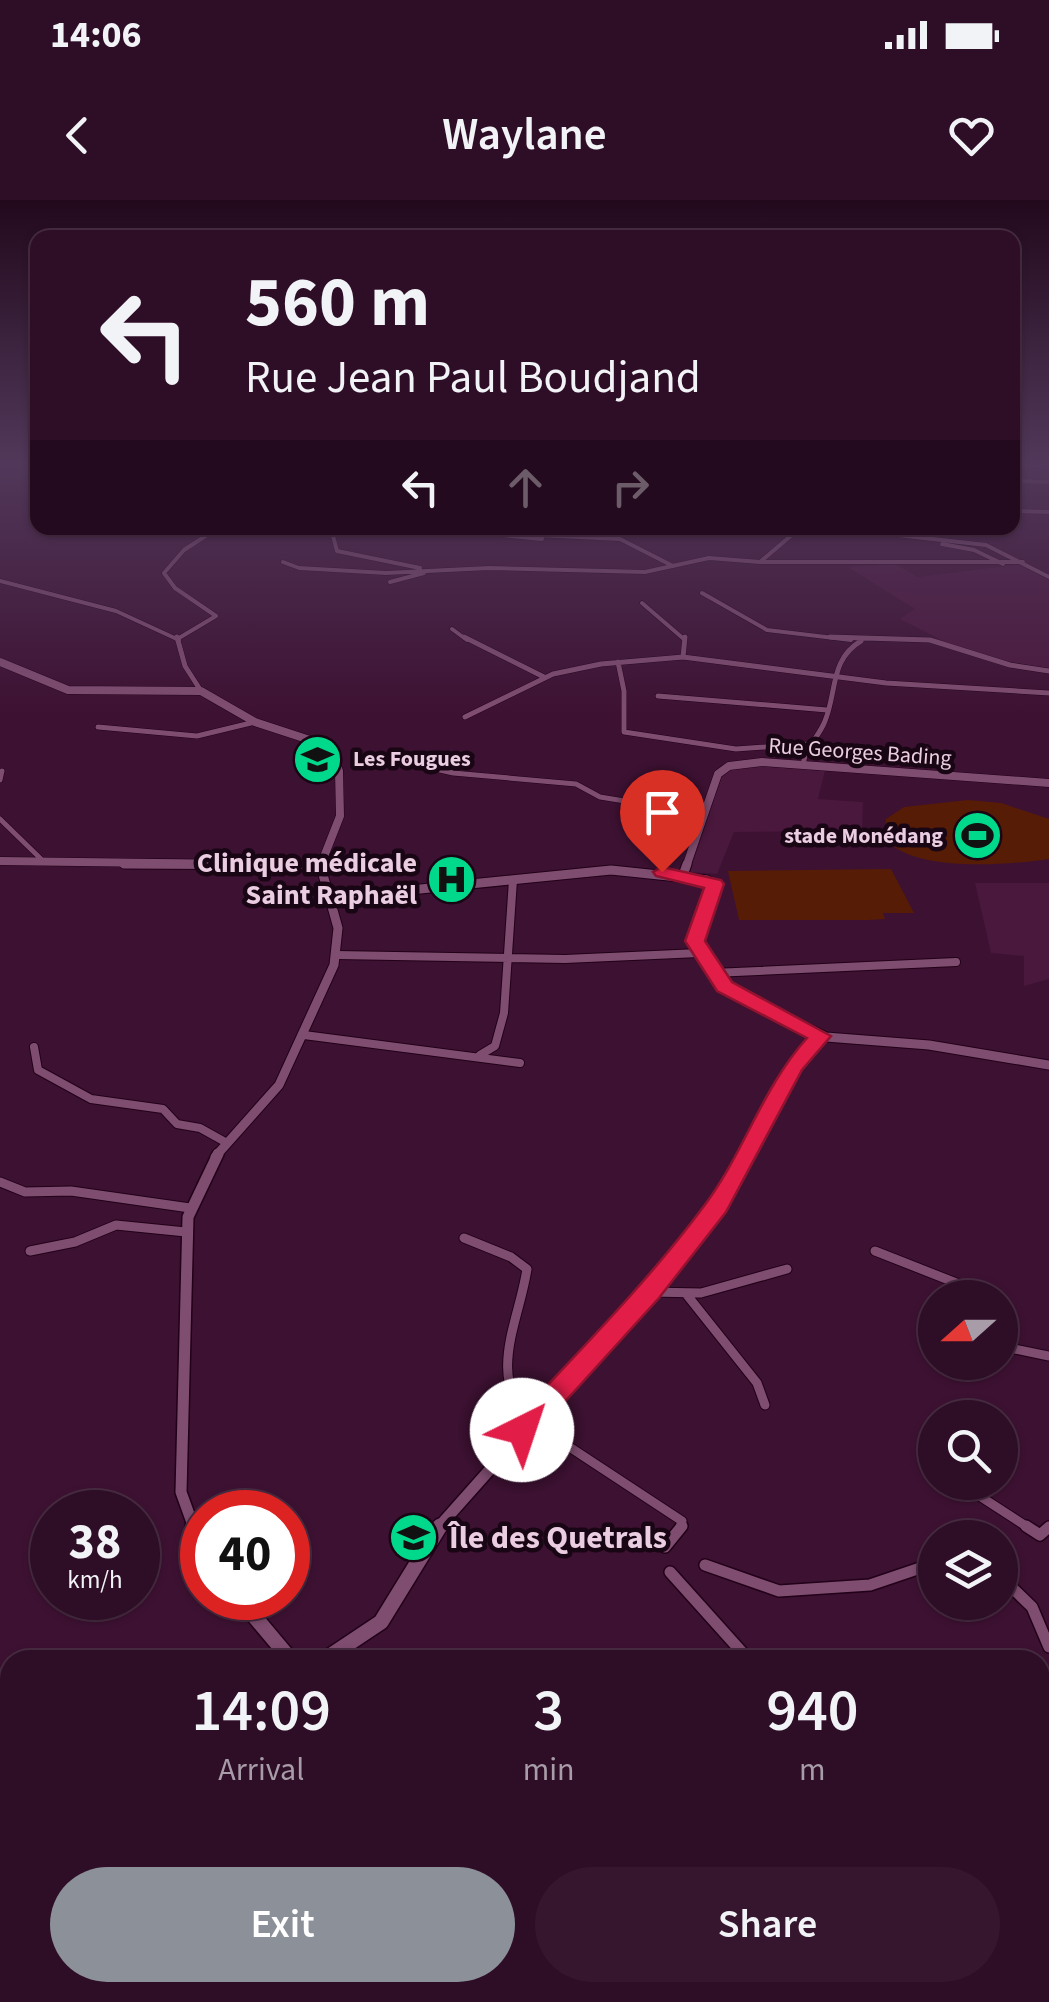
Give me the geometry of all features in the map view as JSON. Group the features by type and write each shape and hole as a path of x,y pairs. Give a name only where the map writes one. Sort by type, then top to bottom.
{"street":[{"path":"178,638 216,616 175,588 164,573 192,545"},
{"path":"335,545 338,551 429,570"},
{"path":"636,545 673,566"},
{"path":"760,562 780,545"},
{"path":"948,545 974,550 1003,564"},
{"path":"986,545 1049,576"},
{"path":"282,562 289,567 354,572 639,572 716,557 820,568 912,563 963,568 1023,562"},
{"path":"390,582 429,570"},
{"path":"0,581 116,611 178,638"},
{"path":"702,593 768,630 861,641 936,641 994,660 1049,670"},
{"path":"642,603 651,615 686,636 683,657"},
{"path":"452,629 482,650 544,677"},
{"path":"178,638 185,666 201,691 255,722 319,743 338,765 340,816 320,864 338,928 337,955 304,1035 273,1094 202,1176 190,1208 186,1232 181,1490"},
{"path":"803,765 809,744 823,726 847,648 861,641"},
{"path":"465,717 544,677 618,662 683,657 835,678 1049,693"},
{"path":"0,662 37,682 68,690 201,691"},
{"path":"618,662 624,691 624,732 736,749 809,744"},
{"path":"760,680 762,669"},
{"path":"658,696 828,710"},
{"path":"98,728 197,736 255,722"},
{"path":"405,762 454,773 576,784 600,797 638,803 670,822 698,829"},
{"name":"Rue Georges Bading","path":"683,875 724,767 750,762 1049,783"},
{"path":"0,819 41,859"},
{"path":"0,862 41,859 202,870 320,864"},
{"path":"331,898 610,870 708,880 716,887 696,931 699,953 728,990 820,1036 929,1045 1049,1064"},
{"path":"476,1056 495,1046 504,1013 507,916 513,902 513,880"},
{"path":"337,955 699,953"},
{"path":"713,973 956,962"},
{"path":"304,1035 520,1063"},
{"path":"339,1650 381,1622 437,1528 650,1292 717,1207 792,1068 820,1036"},
{"path":"34,1047 38,1070 51,1080 91,1099 163,1109 178,1124 200,1128 227,1143"},
{"path":"0,1182 25,1192 71,1191 190,1208"},
{"path":"30,1251 75,1242 116,1226 186,1232"},
{"path":"464,1238 511,1257 527,1269 506,1363 506,1388 518,1412 682,1520 683,1525 664,1547"},
{"path":"875,1251 949,1280"},
{"path":"650,1292 666,1297 687,1294 788,1268"},
{"path":"687,1294 757,1383 765,1405"},
{"path":"1018,1350 1049,1356"},
{"path":"986,1500 1040,1535 1049,1527"},
{"path":"705,1565 780,1591 870,1585 918,1569"},
{"path":"670,1572 740,1650"},
{"path":"1018,1587 1041,1618 1049,1648"},
{"path":"255,1620 278,1650"}],"shaded area":[{"path":"895,564 918,577 1023,564 1049,579 1049,670 963,651 900,619 915,609 848,567"},
{"path":"748,764 825,771 818,799 863,802 862,831 734,832 717,874 690,872 723,773"},
{"path":"968,800 1001,803 1049,819 1049,859 987,864 939,862 899,850 885,839 886,819 904,807"},
{"path":"891,869 914,913 883,913 885,919 868,920 739,920 728,871"},
{"path":"975,883 1049,883 1049,979 1024,986 1024,956 991,953"}],"place":[{"name":"Les Fougues","path":"318,759"},
{"name":"stade Monédang","path":"978,836"},
{"name":"Clinique médicale Saint Raphaël","path":"452,879"},
{"name":"Île des Quetrals","path":"414,1538"}],"route":[{"path":"522,1430 650,1292 717,1207 792,1068 820,1036 724,986 702,958 695,941 715,884 662,872"}]}
